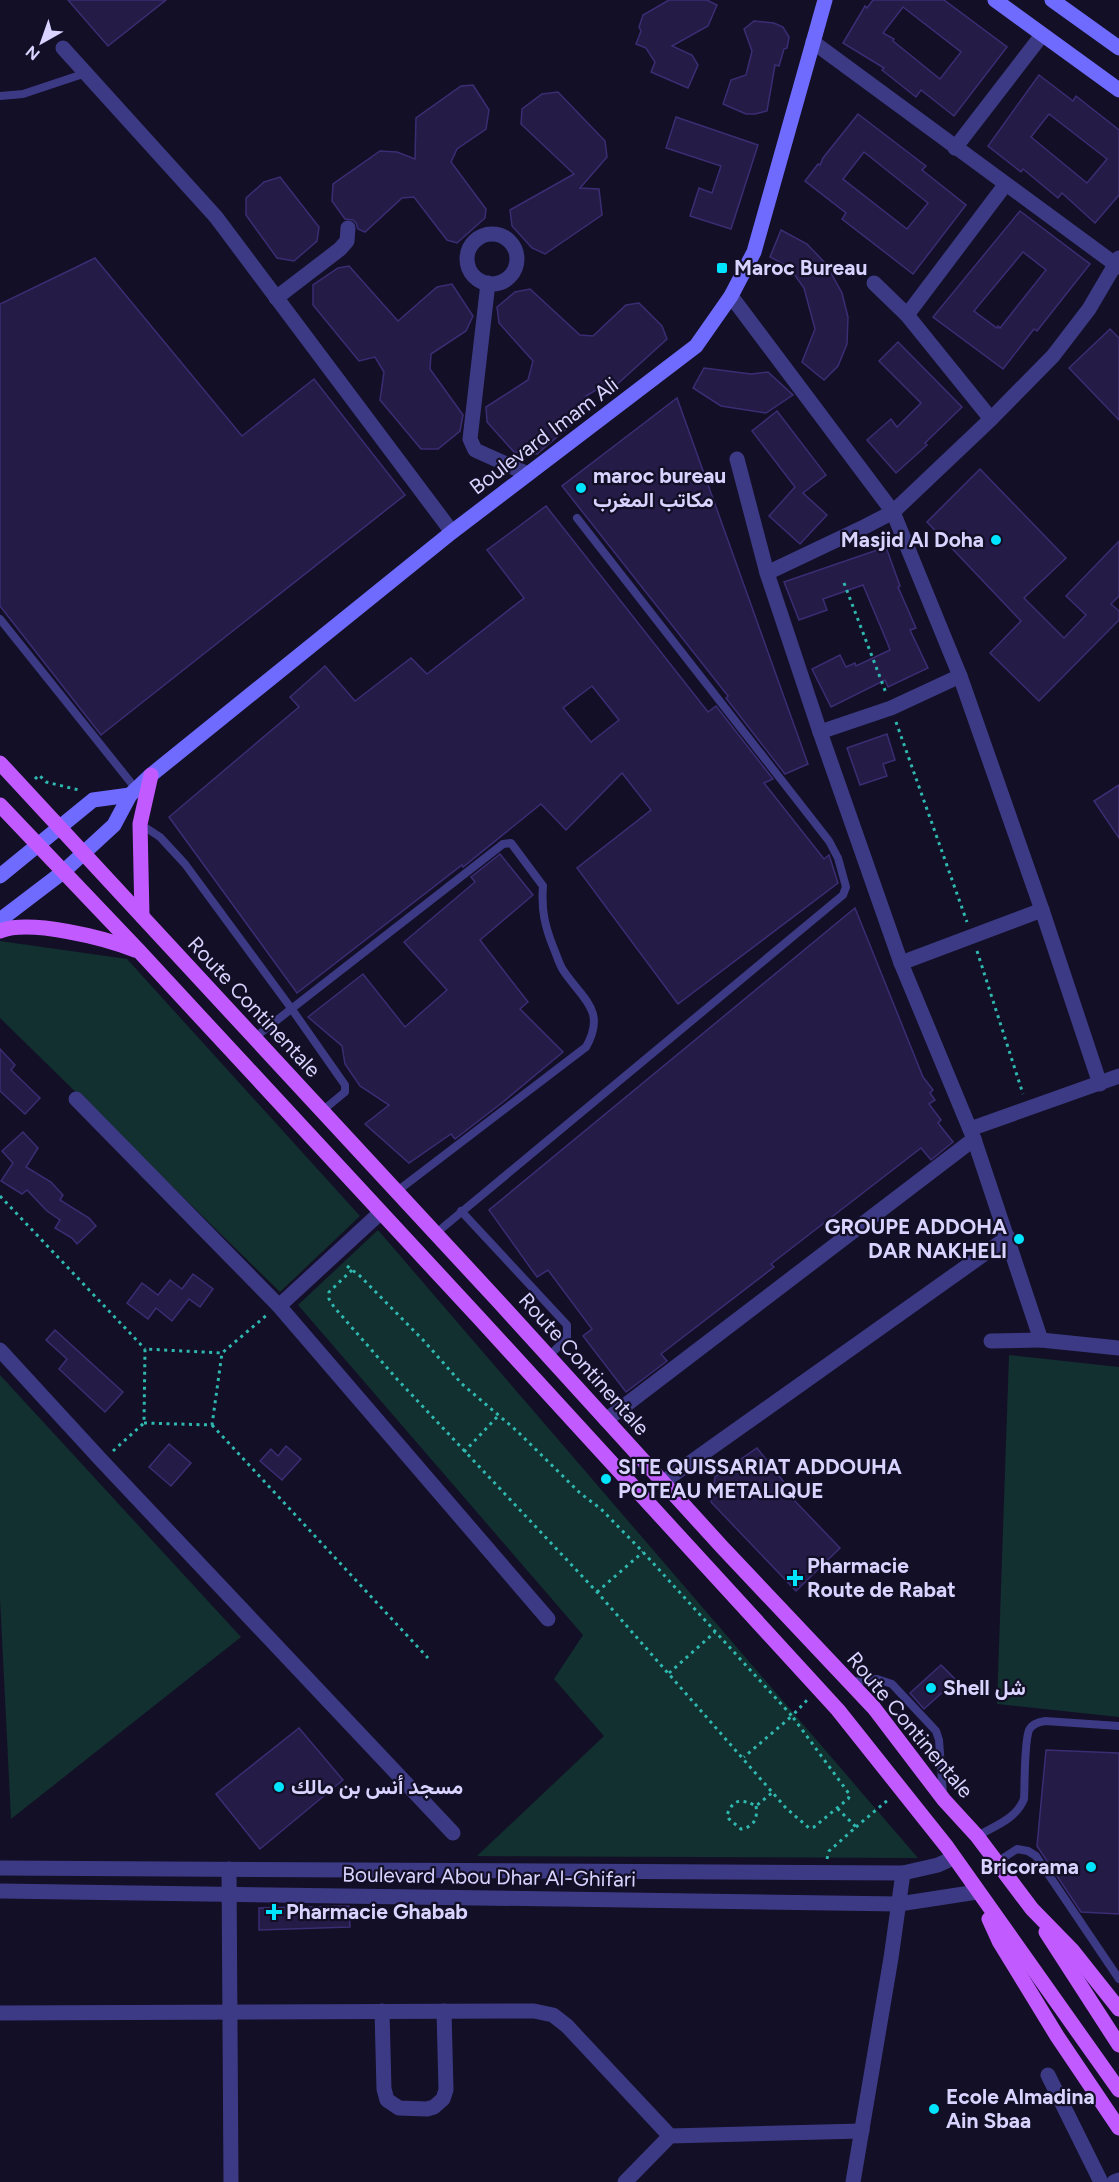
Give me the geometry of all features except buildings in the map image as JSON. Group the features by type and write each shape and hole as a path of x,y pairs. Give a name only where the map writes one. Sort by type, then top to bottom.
{"main road":[{"name":"Route Continentale","path":"0,763 874,1708 943,1798 977,1836 1032,1909 1072,1950 1119,2009"},
{"path":"142,916 141,824 151,775"},
{"path":"0,805 139,951 838,1710 953,1858 1119,2090"},
{"path":"0,931 31,929 78,933 112,941 139,951"},
{"path":"986,1905 994,1931 1015,1968 1057,2036 1119,2128"},
{"path":"1032,1909 1119,2045"}],"street":[{"name":"Boulevard Imam Ali","path":"0,920 85,853 114,825 133,792 151,775 452,532 696,346 731,297 754,252 825,0"},
{"path":"995,0 1119,90"},
{"path":"1052,0 1119,48"},
{"path":"955,148 1042,35"},
{"path":"768,573 893,512 991,419 1053,356 1089,309 1118,262 1005,185 813,42"},
{"path":"63,48 216,218 452,532"},
{"path":"907,315 1005,185"},
{"path":"276,298 340,249 347,241 348,228"},
{"path":"488,283 470,439 474,450 528,474"},
{"path":"874,283 907,315 991,419"},
{"path":"731,297 893,512 960,676 1100,1084"},
{"path":"737,459 768,573 820,732 901,963 972,1134 1041,1340"},
{"path":"820,732 891,708 960,676"},
{"path":"0,876 93,800 133,792"},
{"path":"901,963 1042,910"},
{"path":"606,1420 972,1134 1028,1109 1119,1076"},
{"path":"76,1099 279,1306 548,1619"},
{"path":"279,1306 380,1213"},
{"path":"663,1482 1008,1237"},
{"path":"992,1341 1041,1340 1119,1348"},
{"path":"0,1350 453,1833"},
{"name":"Boulevard Abou Dhar Al-Ghifari","path":"0,1868 903,1873 938,1865 953,1858"},
{"path":"229,1869 231,2182"},
{"path":"853,2182 903,1873"},
{"name":"Boulevard Abou Dhar Al-Ghifari","path":"0,1891 899,1904 977,1892"},
{"path":"382,2012 384,2095 395,2107 427,2109 439,2103 446,2090 444,2011"},
{"path":"0,2013 444,2011 534,2012 553,2015 567,2026 670,2136"},
{"path":"1048,2075 1101,2182"},
{"path":"625,2182 670,2136 862,2131"},
{"path":"1114,2182 1119,2180"}],"lane":[{"path":"0,96 23,94 86,73"},
{"path":"435,1234 843,895 846,887 838,858 829,841 577,518"},
{"path":"0,619 133,792"},
{"path":"141,824 160,837 185,864 345,1085 345,1092 322,1111"},
{"path":"254,1038 503,844 512,843 543,886 541,904 544,925 563,970 583,994 595,1019 594,1032 586,1047 396,1192"},
{"path":"461,1211 567,1325 567,1338 548,1357"},
{"path":"849,1682 884,1680 892,1684 932,1725 939,1740 943,1798"},
{"path":"977,1836 1014,1816 1021,1808 1024,1799 1028,1739 1030,1729 1036,1723 1045,1721 1119,1726"},
{"path":"997,1862 1017,1849 1028,1851 1036,1856 1119,1979"}],"path":[{"path":"844,583 972,937 1028,1109"},
{"path":"0,1196 145,1349 222,1353 279,1306"},
{"path":"334,1256 352,1270 424,1341 462,1384 580,1493 601,1509 643,1552 792,1716 848,1790 850,1795 848,1799 814,1827 808,1828 803,1825 597,1592 396,1378 329,1299 329,1292 352,1270"},
{"path":"144,1423 145,1349"},
{"path":"212,1425 222,1353"},
{"path":"464,1452 498,1415"},
{"path":"102,1461 144,1423 212,1425 428,1658"},
{"path":"597,1592 643,1552"},
{"path":"669,1673 715,1632"},
{"path":"744,1757 792,1716 818,1688"},
{"path":"824,1872 829,1851 900,1789"},
{"path":"756,1806 743,1800 736,1802 727,1815 741,1829 753,1825 756,1806 773,1792"},
{"path":"837,1808 856,1827"}],"green space":[{"path":"0,941 127,959 360,1216 280,1292 0,1018"},
{"path":"378,1230 918,1858 477,1856 604,1736 554,1679 583,1635 298,1305"},
{"path":"1009,1355 1119,1367 1119,1717 997,1704"},
{"path":"0,1375 241,1637 11,1819 0,1599"}],"place":[{"name":"Maroc Bureau","path":"722,268"},
{"name":"maroc bureau مكاتب المغرب","path":"581,488"},
{"name":"Masjid Al Doha","path":"996,540"},
{"name":"GROUPE ADDOHA DAR NAKHELI","path":"1019,1239"},
{"name":"SITE QUISSARIAT ADDOUHA POTEAU METALIQUE","path":"606,1479"},
{"name":"Pharmacie Route de Rabat","path":"795,1578"},
{"name":"Shell شل","path":"931,1688"},
{"name":"مسجد أنس بن مالك","path":"279,1787"},
{"name":"Bricorama","path":"1091,1867"},
{"name":"Pharmacie Ghabab","path":"274,1912"},
{"name":"Ecole Almadina Ain Sbaa","path":"934,2109"}]}
